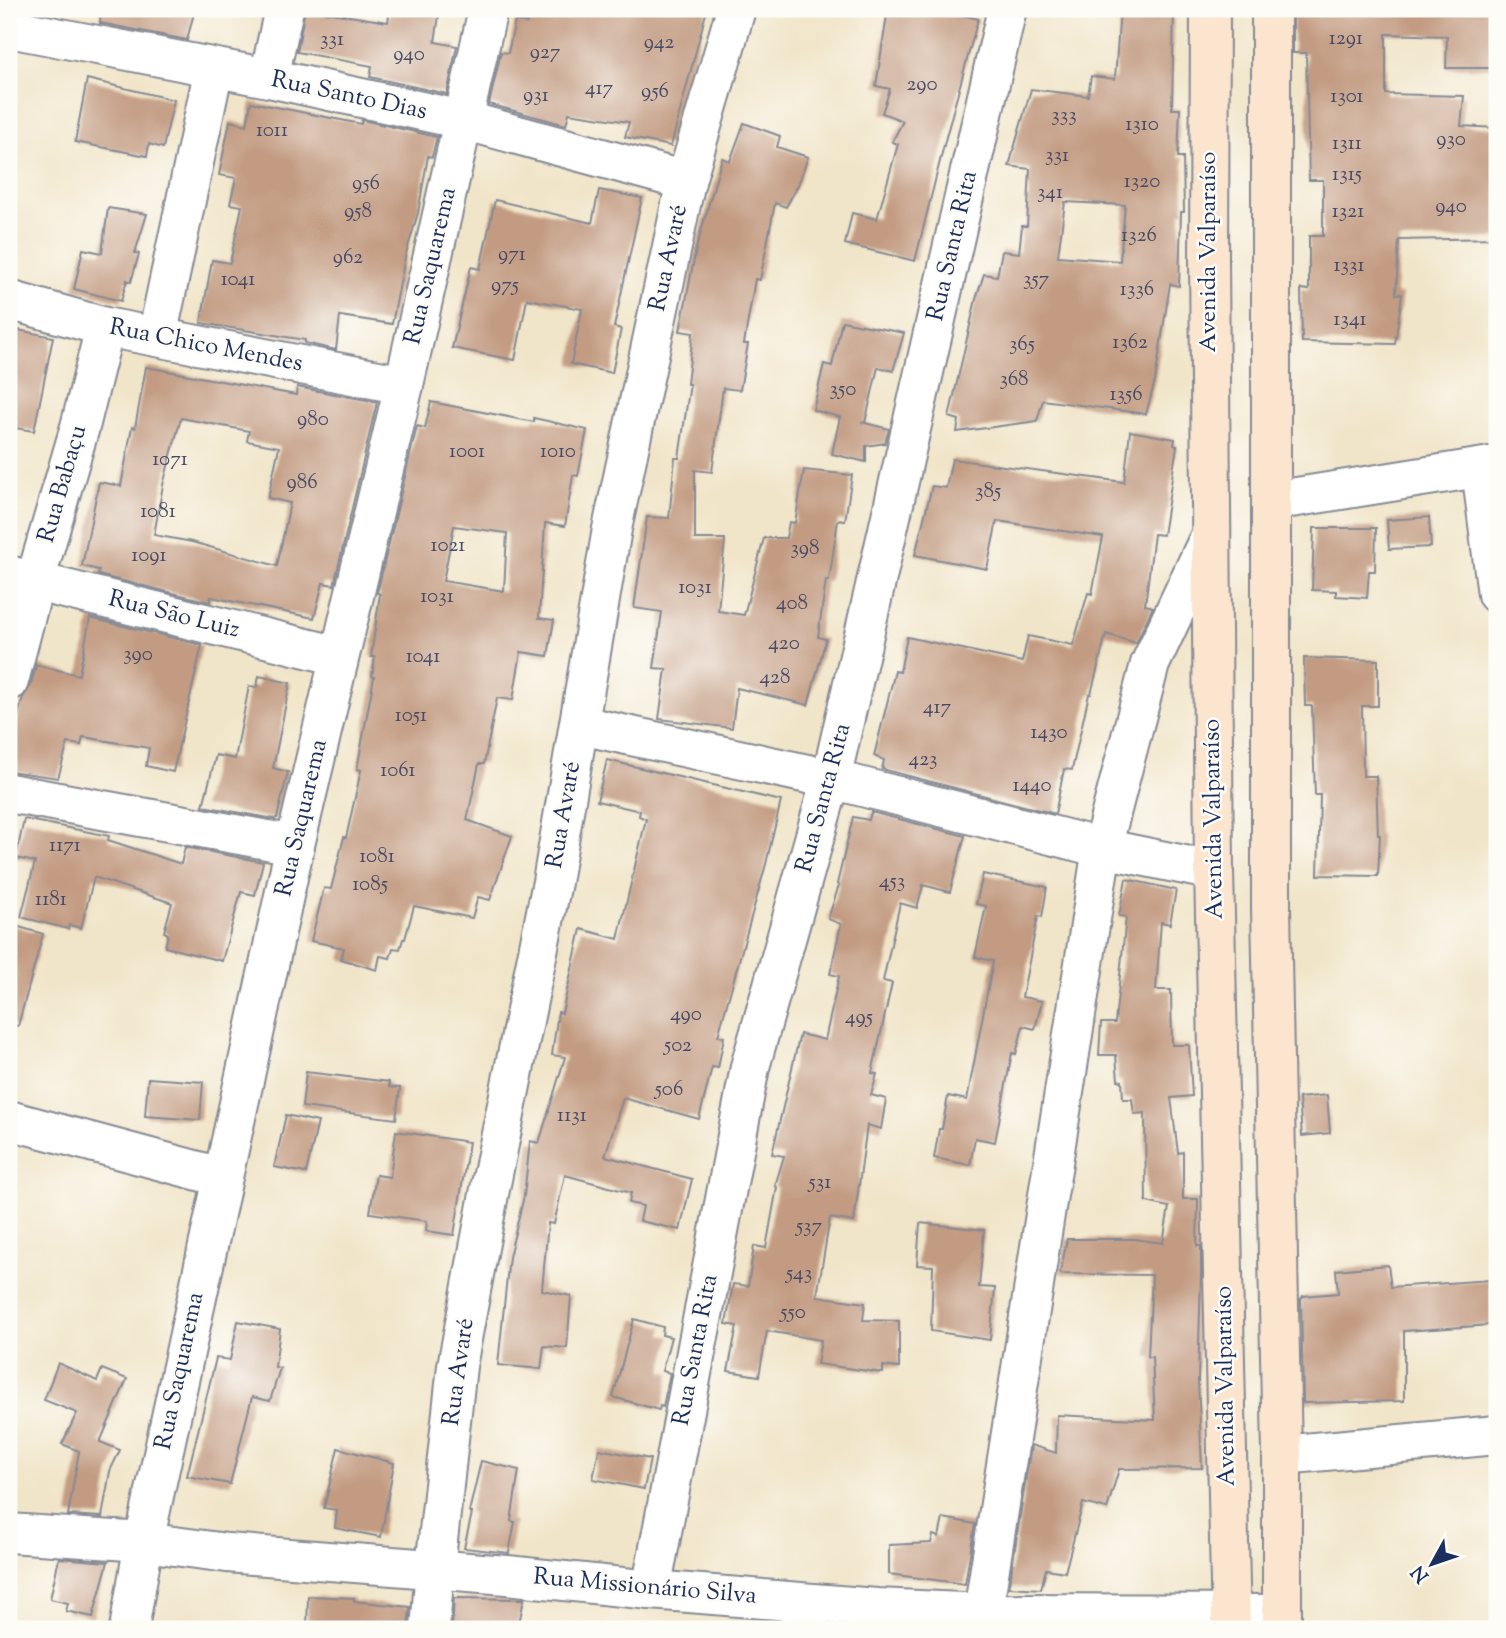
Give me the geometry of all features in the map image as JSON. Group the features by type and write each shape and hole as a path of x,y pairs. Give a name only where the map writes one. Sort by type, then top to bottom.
{"main road":[{"name":"Avenida Valparaíso","path":"1210,9 1214,871 1231,1621"},
{"path":"1271,9 1271,908 1282,1455 1282,1621"},
{"path":"1210,89 1271,88"}],"street":[{"path":"269,78 284,9"},
{"name":"Rua Saquarema","path":"129,1629 144,1542 221,1177 488,9"},
{"name":"Rua Avaré","path":"430,1629 457,1366 552,882 612,529 686,181 736,9"},
{"name":"Rua Santa Rita","path":"651,1590 750,1067 831,779 1007,9"},
{"name":"Rua Santo Dias","path":"9,28 269,78 463,120 686,181"},
{"path":"156,337 214,68"},
{"name":"Rua Chico Mendes","path":"9,300 105,327 404,385"},
{"name":"Rua Babaçu","path":"9,681 22,578 80,427 105,327"},
{"path":"1272,501 1489,467 1497,594"},
{"path":"983,1613 1102,848 1150,664 1211,534"},
{"name":"Rua São Luiz","path":"22,578 339,656"},
{"path":"580,724 831,779 1102,848 1214,871"},
{"path":"9,793 295,845"},
{"path":"9,1120 221,1177"},
{"path":"1282,1455 1497,1435"},
{"name":"Rua Missionário Silva","path":"9,1533 144,1542 227,1553 877,1608 1282,1621"}],"building":[{"path":"101,9 195,9 187,40 100,23"},
{"path":"305,9 388,22 390,9 440,9 435,42 457,46 447,94 370,77 372,66 297,52"},
{"path":"542,9 707,9 671,146 625,137 629,122 569,113 566,125 489,104 501,52 508,53 515,21 527,23 528,18 539,20"},
{"path":"888,9 939,9 978,19 915,261 845,244 852,213 877,219 898,144 892,142 903,121 882,113 890,89 876,86"},
{"path":"1120,9 1174,9 1172,109 1180,109 1178,157 1183,157 1184,212 1181,212 1179,286 1170,284 1155,381 1146,414 1043,400 1037,421 957,432 959,420 949,417 984,274 997,276 1002,251 1019,253 1022,226 1027,226 1030,169 1009,166 1031,89 1088,96 1091,76 1115,79","holes":["1065,202 1125,205 1120,261 1058,256"]},
{"path":"1293,9 1497,9 1497,68 1446,68 1447,36 1386,34 1386,94 1464,96 1461,126 1497,128 1497,238 1399,240 1396,294 1402,294 1395,344 1302,342 1301,289 1309,290 1309,236 1323,236 1323,180 1309,180 1306,53 1293,53"},
{"path":"87,79 174,100 163,148 149,144 147,156 75,142"},
{"path":"251,102 361,124 362,120 437,137 432,157 428,156 418,213 405,257 392,324 340,316 336,350 305,343 305,340 201,323 212,260 230,263 242,206 230,204 236,178 219,175 230,121 247,125"},
{"path":"744,123 780,136 777,147 808,157 798,185 786,207 775,203 760,280 755,279 744,344 748,344 740,390 723,388 712,472 695,470 695,539 725,539 718,611 744,615 764,538 786,538 789,522 795,523 804,470 852,475 845,521 838,520 829,581 826,580 818,637 826,639 808,705 737,688 732,728 659,719 666,669 654,668 662,612 634,608 647,517 669,518 675,458 679,458 690,384 687,384 693,333 680,331 696,249 722,158 730,161"},
{"path":"599,190 642,198 614,327 621,329 612,373 571,364 582,309 527,299 515,360 452,348 471,267 480,269 495,200 592,223"},
{"path":"108,208 147,214 135,253 139,254 131,282 127,280 121,301 74,289 83,249 102,253"},
{"path":"842,321 904,333 893,371 878,367 865,423 889,429 885,443 866,446 866,462 832,454 840,417 813,410 824,364 832,366"},
{"path":"18,330 53,337 34,431 9,427 9,379"},
{"path":"146,367 296,395 297,387 377,402 334,585 323,583 314,618 211,597 210,602 98,575 99,570 82,566 99,482 121,486 132,427 135,428","holes":["181,418 249,431 247,441 279,447 268,498 290,503 277,566 192,542 154,535 163,485"]},
{"path":"431,402 534,422 534,418 587,430 578,476 573,475 565,526 545,523 539,618 554,620 548,656 521,652 513,700 497,698 484,764 479,764 467,820 512,836 490,900 478,897 472,918 414,906 400,949 393,948 390,958 380,956 377,970 341,959 344,948 311,941 324,888 331,889 344,837 346,838 361,770 357,769 374,677 375,657 371,657 380,594 377,593 417,426 425,428","holes":["454,526 507,533 504,591 443,581"]},
{"path":"1130,431 1175,439 1174,445 1177,446 1163,535 1154,534 1145,605 1153,607 1136,643 1106,634 1072,770 1064,769 1055,814 882,769 884,760 874,756 895,671 900,672 907,637 1022,662 1028,636 1073,645 1088,593 1092,594 1103,537 997,521 987,569 915,555 932,486 946,488 952,459 1124,482"},
{"path":"1429,517 1431,547 1389,549 1387,520"},
{"path":"1314,528 1376,528 1375,571 1369,571 1367,598 1336,596 1336,591 1312,590"},
{"path":"90,618 202,645 173,772 146,766 149,748 83,737 81,745 68,743 58,778 9,771 9,748 23,697 30,687 36,665 79,675"},
{"path":"1304,658 1378,660 1378,706 1362,706 1363,776 1376,776 1380,835 1378,876 1318,875 1320,795 1315,795 1312,706 1305,706"},
{"path":"259,676 290,683 273,768 288,772 277,818 274,819 203,806 216,755 235,759 249,686 257,687"},
{"path":"607,760 781,801 718,1036 724,1037 718,1068 712,1067 699,1119 623,1098 605,1156 692,1179 680,1230 640,1221 643,1206 629,1203 631,1193 565,1175 554,1224 548,1223 542,1290 571,1296 567,1348 544,1346 541,1369 498,1365 509,1257 524,1196 530,1141 539,1143 565,1057 552,1055 558,1012 562,1013 581,929 618,939 646,819 639,816 640,811 597,801"},
{"path":"871,812 965,836 950,892 923,885 917,908 900,903 883,981 892,983 872,1073 877,1074 871,1095 886,1099 881,1129 867,1125 854,1222 830,1218 817,1296 865,1303 863,1320 899,1321 899,1368 883,1366 883,1373 817,1364 821,1340 767,1331 759,1376 728,1371 737,1326 726,1324 733,1284 748,1286 754,1246 766,1248 777,1187 775,1186 784,1156 772,1154 800,1034 825,1040 839,976 830,974 841,924 828,919 839,885 837,884 853,817 869,820"},
{"path":"24,819 109,836 108,840 181,864 185,847 263,862 255,895 241,892 222,961 165,947 168,934 164,932 172,903 94,877 81,928 69,925 68,929 21,917 35,862 16,858"},
{"path":"983,874 1047,887 1042,917 1038,916 1022,997 1042,1001 1035,1029 1023,1026 1016,1054 1012,1053 995,1142 975,1138 970,1165 934,1158 948,1096 967,1100 993,961 975,957 986,906 976,904"},
{"path":"1126,879 1176,890 1170,924 1161,922 1156,990 1171,990 1172,1045 1189,1045 1192,1096 1171,1098 1178,1153 1183,1152 1183,1199 1198,1199 1197,1246 1201,1246 1201,1275 1198,1380 1202,1468 1119,1469 1107,1509 1083,1503 1065,1572 1046,1569 1041,1589 1009,1587 1031,1445 1056,1453 1057,1415 1155,1420 1152,1357 1148,1357 1152,1275 1060,1274 1067,1239 1135,1239 1163,1243 1169,1207 1146,1202 1145,1113 1134,1114 1132,1099 1123,1099 1116,1055 1099,1055 1101,1023 1115,1023 1126,917 1119,916"},
{"path":"9,924 43,934 18,1026 9,1025"},
{"path":"306,1072 389,1082 389,1087 400,1088 396,1119 302,1107"},
{"path":"148,1078 203,1082 200,1120 145,1116"},
{"path":"1327,1095 1330,1133 1302,1136 1299,1098"},
{"path":"286,1115 318,1122 306,1173 274,1167"},
{"path":"396,1131 469,1142 454,1235 426,1231 427,1221 370,1213 376,1175 390,1177"},
{"path":"920,1223 984,1230 979,1287 995,1288 990,1340 931,1331 933,1266 917,1265"},
{"path":"1388,1265 1391,1287 1490,1280 1491,1325 1404,1331 1404,1401 1303,1403 1301,1299 1303,1296 1338,1293 1336,1270"},
{"path":"634,1319 663,1327 662,1335 671,1337 662,1371 670,1373 663,1407 660,1406 659,1410 613,1397"},
{"path":"238,1321 280,1329 275,1367 280,1368 270,1401 252,1397 230,1484 187,1476 216,1358 230,1360"},
{"path":"58,1363 97,1381 102,1369 127,1379 100,1442 120,1450 110,1471 102,1517 68,1515 79,1451 62,1444 77,1413 44,1400"},
{"path":"338,1448 394,1463 381,1537 335,1528 337,1510 324,1508"},
{"path":"599,1449 650,1459 644,1489 593,1479"},
{"path":"481,1461 519,1470 511,1521 515,1522 509,1553 464,1548"},
{"path":"943,1518 975,1524 965,1584 889,1574 889,1545 931,1543 933,1535 939,1537"},
{"path":"59,1558 108,1562 93,1617 66,1611 68,1603 50,1599"},
{"path":"308,1596 354,1598 354,1601 410,1607 408,1629 307,1629"},
{"path":"454,1598 524,1599 518,1629 452,1629"}]}
